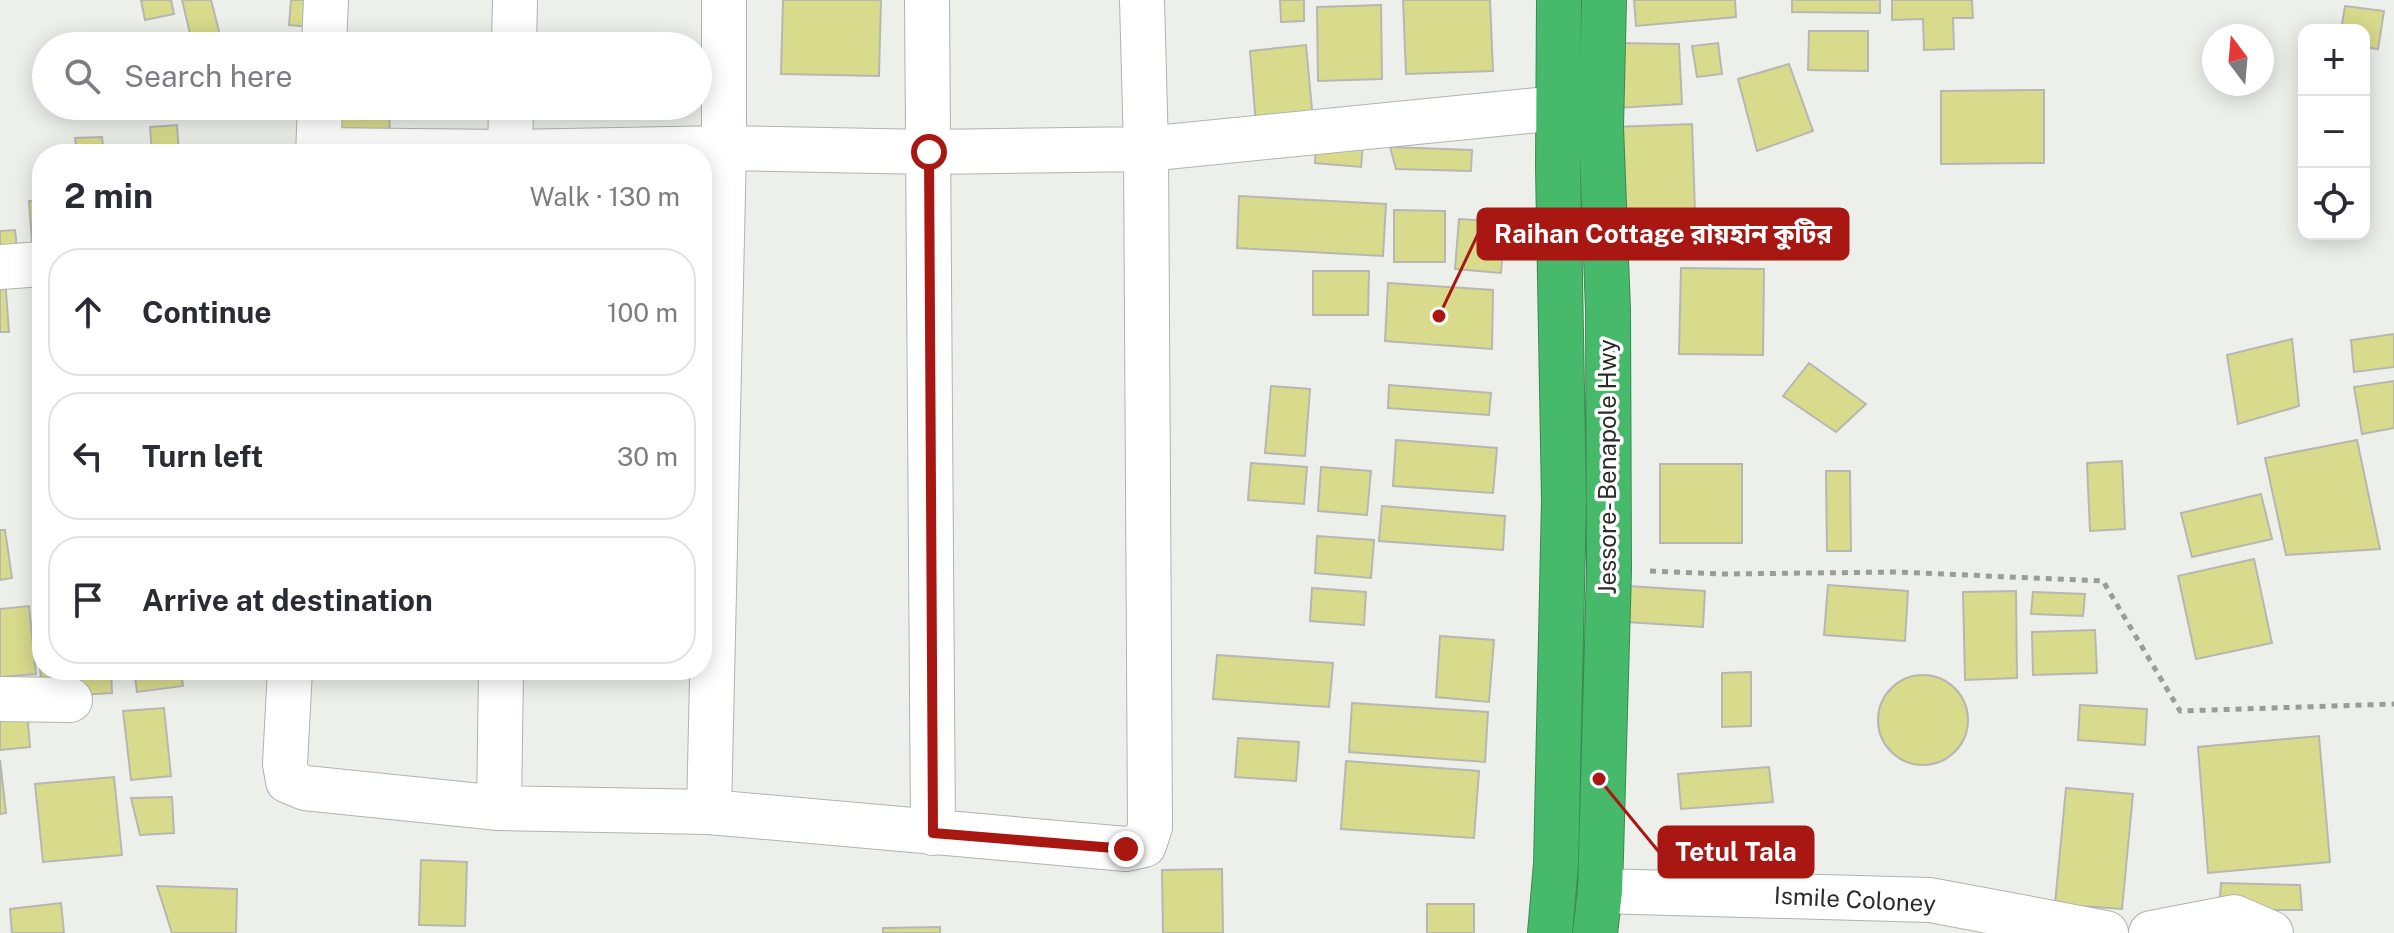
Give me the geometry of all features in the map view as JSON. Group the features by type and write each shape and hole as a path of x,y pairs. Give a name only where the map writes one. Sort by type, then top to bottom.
{"highway":[{"name":"Jessore- Benapole Hwy","path":"1550,933 1556,864 1564,500 1559,0"},
{"name":"Jessore- Benapole Hwy","path":"1598,912 1609,570 1608,310 1601,127 1604,0"}],"street":[{"path":"325,32 326,0"},
{"path":"514,32 515,0"},
{"path":"712,679 724,148 724,0"},
{"path":"927,0 933,833"},
{"path":"289,680 285,764 288,781 305,788 499,808 709,812 1126,849 1144,845 1150,827 1146,149 1142,0"},
{"path":"712,148 929,152 1146,149 1558,108"},
{"path":"318,144 319,120"},
{"path":"510,144 511,120"},
{"path":"0,267 32,265"},
{"path":"499,808 501,680"},
{"path":"709,812 712,680"},
{"path":"0,699 70,700"},
{"name":"Ismile Coloney","path":"1598,912 1930,900 2106,933"},
{"path":"2151,933 2234,917 2271,933"}],"path":[{"path":"1609,570 1724,574 1897,572 2103,581 2180,711 2394,704"}],"building":[{"path":"141,0 171,0 174,14 145,20"},
{"path":"182,0 211,0 219,32 190,32"},
{"path":"291,0 313,0 311,27 289,25"},
{"path":"783,0 881,0 879,76 781,74"},
{"path":"1280,0 1304,0 1304,21 1281,22"},
{"path":"1403,0 1490,0 1493,71 1406,74"},
{"path":"1634,0 1735,0 1736,17 1636,26"},
{"path":"1792,0 1880,0 1880,13 1792,12"},
{"path":"1892,0 1972,0 1973,18 1953,18 1954,49 1924,50 1923,19 1892,20"},
{"path":"1381,5 1382,79 1318,81 1317,7"},
{"path":"2345,6 2384,11 2378,49 2370,48 2370,24 2342,24"},
{"path":"1809,31 1868,31 1868,71 1808,70"},
{"path":"1617,43 1679,44 1682,104 1616,108"},
{"path":"1718,43 1722,74 1697,77 1692,46"},
{"path":"1306,45 1313,120 1256,125 1250,51"},
{"path":"1789,64 1813,131 1757,151 1738,79"},
{"path":"2044,90 2044,163 1941,164 1941,91"},
{"path":"330,120 389,120 390,137 330,137"},
{"path":"1692,124 1695,212 1616,215 1613,127"},
{"path":"177,125 178,144 151,144 150,127"},
{"path":"102,137 103,144 76,144 75,138"},
{"path":"1316,142 1363,145 1361,167 1315,163"},
{"path":"1390,147 1472,150 1471,171 1396,169"},
{"path":"1239,196 1386,204 1383,256 1237,248"},
{"path":"29,201 32,201 32,242"},
{"path":"1394,210 1445,211 1445,262 1394,262"},
{"path":"1459,219 1505,222 1501,273 1455,269"},
{"path":"15,230 18,258 0,259 0,231"},
{"path":"1681,268 1764,269 1763,355 1679,354"},
{"path":"1313,271 1369,271 1368,315 1313,315"},
{"path":"0,278 5,278 9,332 0,332"},
{"path":"1388,283 1493,290 1492,349 1385,341"},
{"path":"2394,334 2394,367 2354,372 2351,340"},
{"path":"2292,339 2299,406 2238,424 2227,355"},
{"path":"1809,363 1866,404 1836,432 1783,396"},
{"path":"2394,381 2394,428 2362,434 2354,387"},
{"path":"1389,385 1491,393 1489,415 1388,408"},
{"path":"1271,386 1310,389 1305,456 1265,453"},
{"path":"1396,440 1497,448 1493,493 1393,486"},
{"path":"2357,440 2380,549 2286,555 2265,458"},
{"path":"2122,461 2125,529 2090,531 2087,463"},
{"path":"1251,463 1307,467 1304,504 1248,500"},
{"path":"1660,464 1742,464 1742,543 1660,543"},
{"path":"1321,467 1371,471 1367,515 1318,511"},
{"path":"1826,471 1850,471 1851,551 1827,551"},
{"path":"2261,494 2272,539 2192,557 2181,513"},
{"path":"1382,506 1505,516 1503,550 1379,541"},
{"path":"0,530 5,530 12,578 0,580"},
{"path":"1317,536 1374,540 1371,578 1315,573"},
{"path":"2254,559 2272,643 2196,659 2178,576"},
{"path":"1828,585 1908,591 1905,641 1824,635"},
{"path":"1628,586 1705,591 1703,627 1627,622"},
{"path":"1312,588 1366,592 1364,625 1310,621"},
{"path":"2016,591 2017,678 1965,680 1963,592"},
{"path":"2033,592 2085,594 2083,616 2031,614"},
{"path":"29,606 32,674 0,677 0,609"},
{"path":"2095,630 2097,673 2033,675 2032,632"},
{"path":"1440,636 1494,640 1489,702 1436,697"},
{"path":"1217,655 1333,663 1329,707 1213,699"},
{"path":"1751,672 1751,726 1722,727 1722,673"},
{"path":"1914,675 1932,675 1948,682 1961,695 1968,711 1968,729 1961,745 1948,758 1932,765 1914,765 1898,758 1885,745 1878,729 1878,711 1885,695 1898,682"},
{"path":"41,680 68,680 68,687 42,690"},
{"path":"78,680 111,680 112,693 79,695"},
{"path":"135,680 182,680 183,686 137,692"},
{"path":"26,698 30,747 0,750 0,701"},
{"path":"1352,703 1488,712 1485,762 1349,752"},
{"path":"2080,705 2147,709 2145,745 2078,740"},
{"path":"164,708 171,776 131,780 123,711"},
{"path":"2319,736 2330,862 2208,873 2198,747"},
{"path":"1238,738 1299,742 1296,781 1235,777"},
{"path":"0,760 6,813 0,814"},
{"path":"1346,761 1479,771 1474,838 1341,829"},
{"path":"1769,767 1773,802 1681,809 1678,774"},
{"path":"114,777 122,855 43,862 35,784"},
{"path":"2066,788 2133,794 2122,909 2055,904"},
{"path":"172,797 174,833 140,835 131,798"},
{"path":"421,860 467,862 465,926 419,925"},
{"path":"1222,869 1223,933 1163,933 1162,870"},
{"path":"2221,883 2300,885 2302,910 2219,910"},
{"path":"157,886 237,889 236,933 172,933"},
{"path":"61,903 64,933 12,933 10,909"},
{"path":"1427,904 1474,904 1474,933 1427,933"},
{"path":"940,927 940,933 883,933 883,928"}],"place":[{"name":"Raihan Cottage রায়হান কুটির","path":"1439,316"},
{"name":"Tetul Tala","path":"1599,779"}],"route":[{"path":"929,152 933,833 1126,849"}]}
